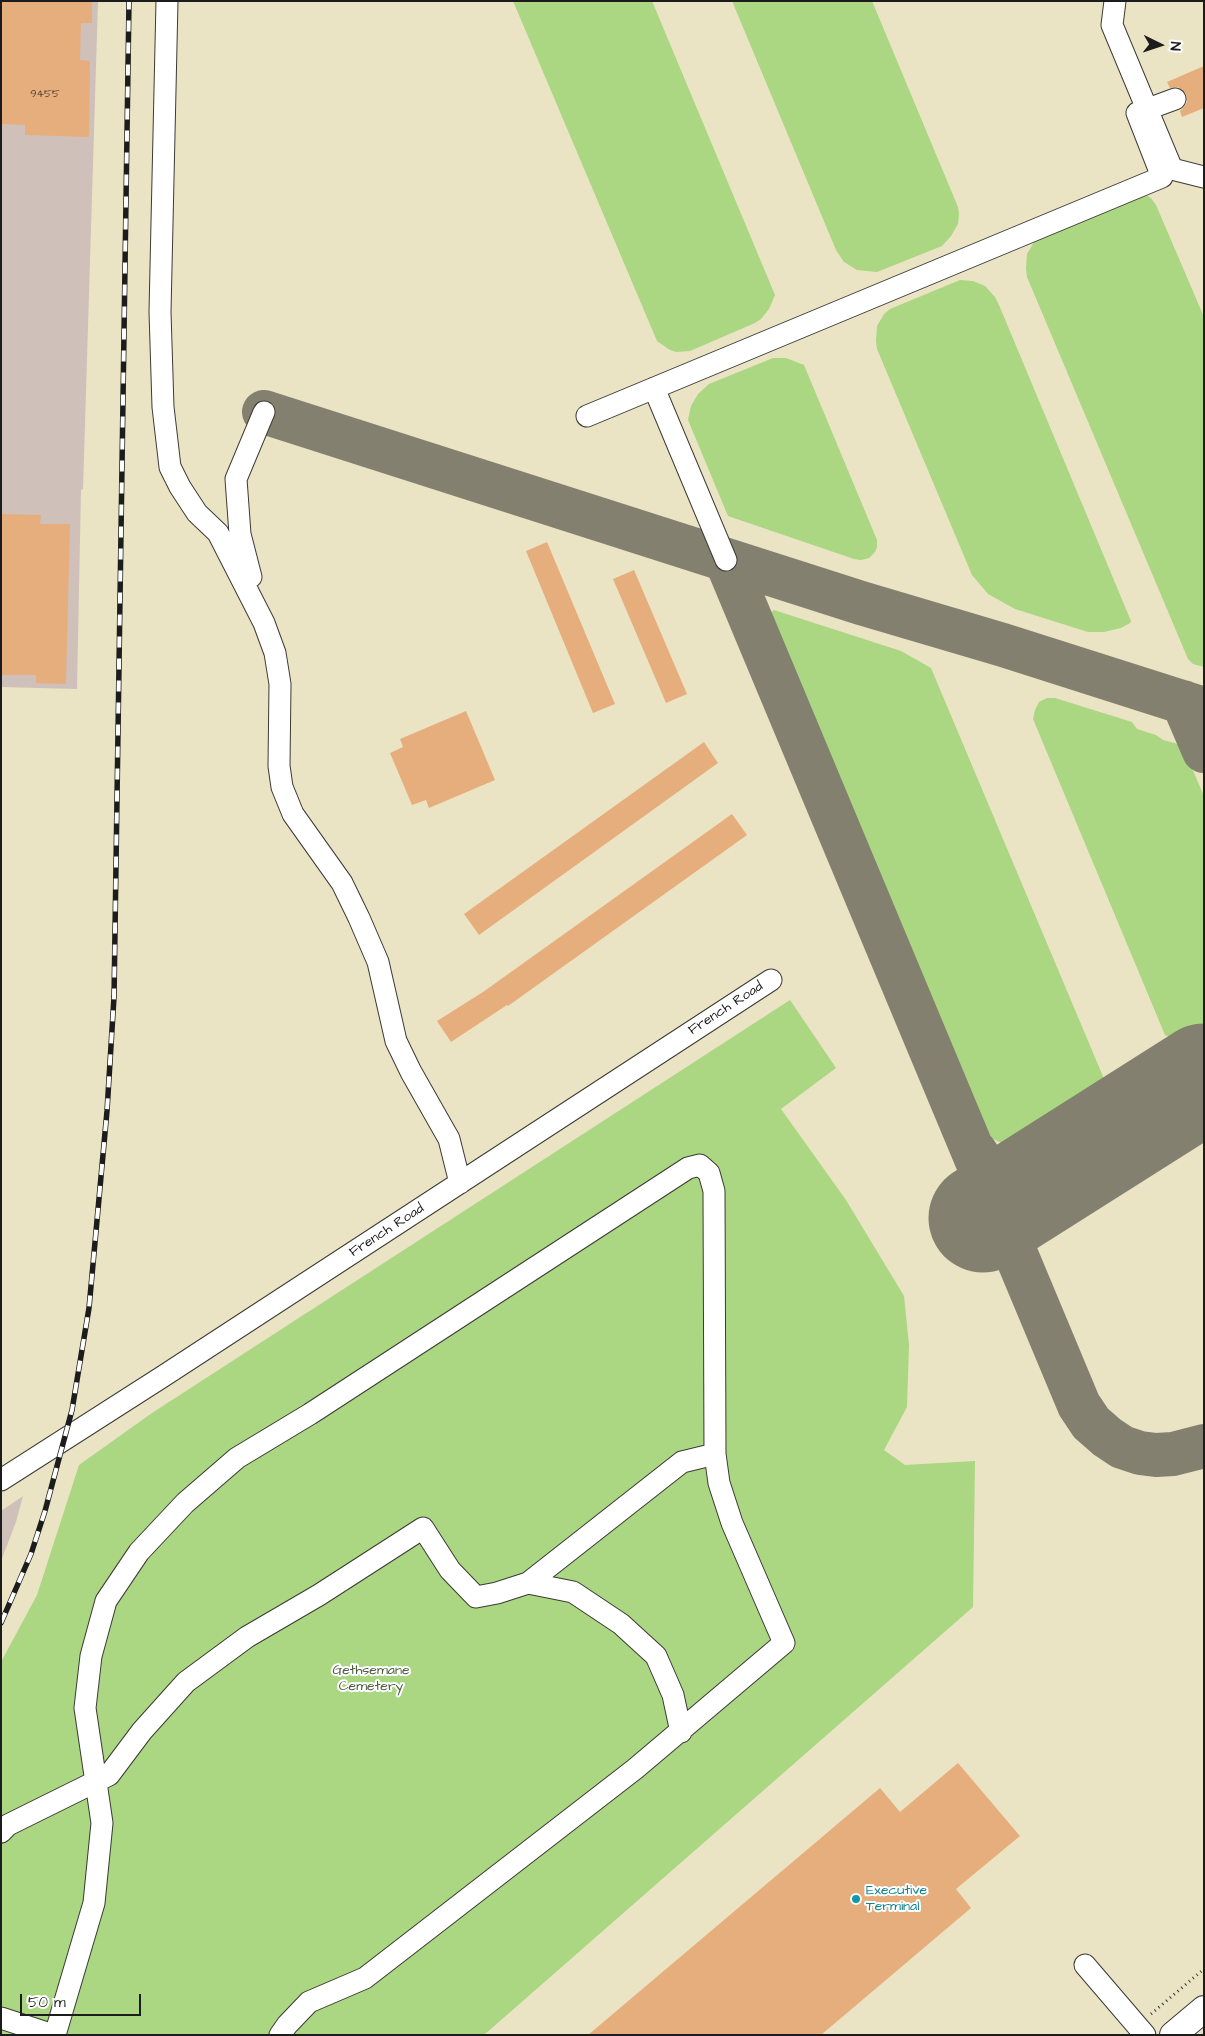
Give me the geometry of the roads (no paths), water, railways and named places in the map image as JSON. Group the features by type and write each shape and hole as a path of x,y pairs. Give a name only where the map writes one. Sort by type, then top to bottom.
{"main road":[{"path":"1175,2034 1204,2009"}],"street":[{"path":"167,1 160,312 166,440 170,467 180,487 198,513 218,533 264,623"},
{"path":"1115,1 1112,25 1172,169 1204,177"},
{"path":"587,416 1162,177 1137,113 1175,99"},
{"path":"654,388 726,560"},
{"path":"264,412 236,479 240,534 264,623 275,653 280,684 280,766 282,787 293,814 342,883 359,918 378,962 396,1041 411,1072 449,1139 460,1183"},
{"name":"French Road","path":"1,1480 771,980"},
{"path":"1,2018 54,2035 94,1903 102,1823 85,1708 91,1656 106,1601 139,1552 185,1504 237,1458 310,1414 688,1168 700,1165 709,1173 714,1191 715,1454 719,1483 732,1523 784,1643 680,1732 365,1978 310,2002 287,2025 280,2035"},
{"path":"1,1832 8,1825 109,1774 142,1731 186,1682 247,1637 319,1595 422,1528 450,1570 476,1597 528,1583 682,1462 715,1454"},
{"path":"528,1583 573,1592 621,1624 656,1656 673,1695 680,1732"},
{"path":"1085,1965 1141,2030"}],"railway":[{"path":"1,1623 31,1554 45,1511 72,1410 89,1308 107,1111 114,997 129,1"}],"place":[{"name":"Executive Terminal","path":"856,1899"}],"park label":[{"name":"Gethsemane Cemetery","path":"371,1679"}]}
